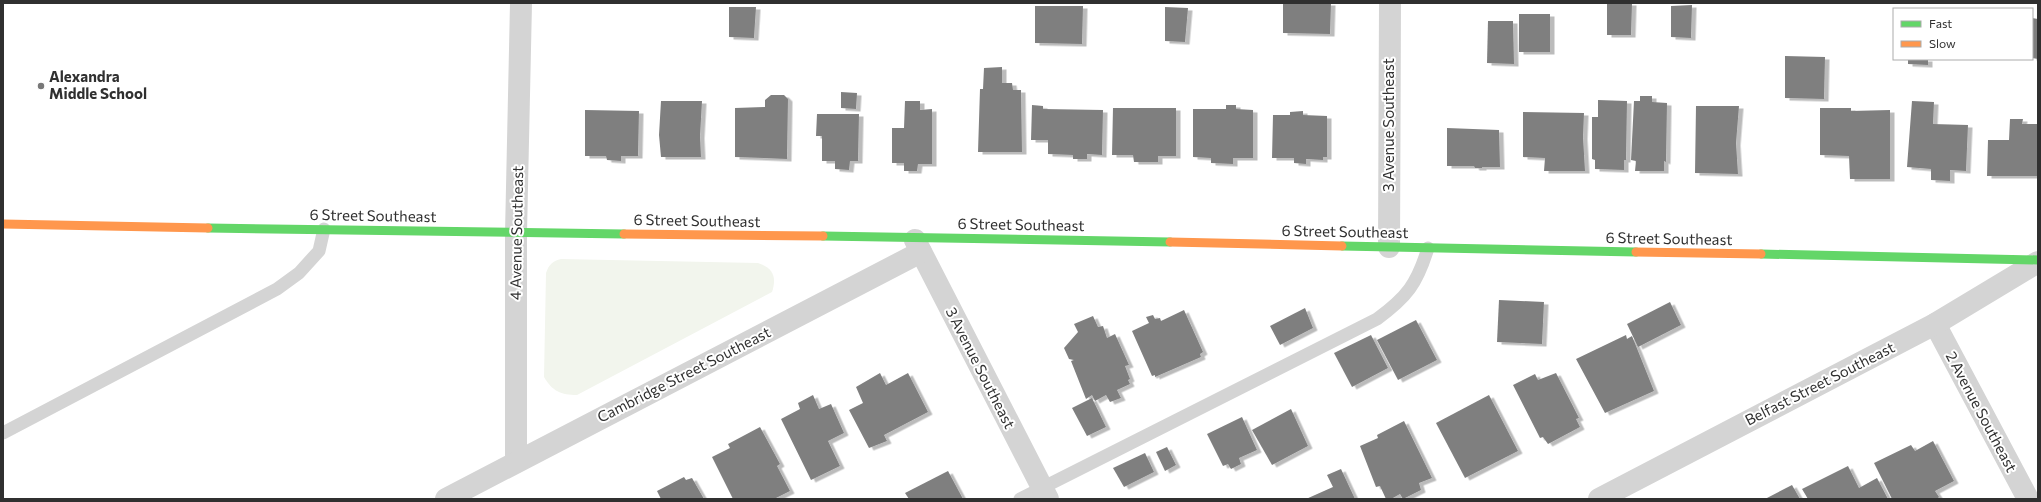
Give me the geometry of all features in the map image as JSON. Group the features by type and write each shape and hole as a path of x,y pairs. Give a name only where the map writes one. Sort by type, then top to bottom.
{"street":[{"name":"4 Avenue Southeast","path":"516,462 516,233 521,3"},
{"name":"3 Avenue Southeast","path":"1389,247 1390,3"},
{"name":"6 Street Southeast","path":"3,224 324,228 918,244 1389,247 2038,261"},
{"name":"3 Avenue Southeast","path":"918,244 1045,493"},
{"name":"Cambridge Street Southeast","path":"446,499 918,244"},
{"name":"Belfast Street Southeast","path":"1599,499 1935,324 2038,261"},
{"name":"2 Avenue Southeast","path":"1935,324 2028,499"}],"lane":[{"path":"3,433 277,289 299,273 319,251 324,228"},
{"path":"1020,499 1045,493 1377,319 1407,294 1421,270 1428,248"}],"shaded area":[{"path":"561,259 758,263 770,270 774,278 774,282 772,292 577,395 571,395 554,389 544,377 546,273 548,267 552,263"}],"building":[{"path":"1283,3 1331,3 1330,34 1283,33"},
{"path":"1607,3 1632,3 1631,35 1607,35"},
{"path":"1692,5 1691,38 1671,37 1671,6"},
{"path":"1035,6 1083,6 1082,44 1035,43"},
{"path":"729,7 756,7 754,38 729,37"},
{"path":"1165,7 1188,8 1185,42 1165,41"},
{"path":"1519,14 1550,14 1550,52 1519,52"},
{"path":"2033,18 2038,19 2038,59 2033,58"},
{"path":"1488,21 1513,21 1514,64 1487,63"},
{"path":"1785,56 1825,57 1824,99 1785,98"},
{"path":"1908,60 1928,60 1928,65 1908,64"},
{"path":"1002,67 1002,83 1012,83 1013,90 1021,90 1022,152 978,152 980,89 983,89 984,68"},
{"path":"841,92 857,93 856,109 841,108"},
{"path":"771,95 784,95 788,99 787,159 735,157 735,108 765,107 765,100"},
{"path":"1640,96 1652,96 1652,102 1667,103 1666,162 1664,161 1664,171 1635,171 1636,161 1631,160 1634,101 1640,101"},
{"path":"1598,100 1627,101 1626,160 1624,160 1624,170 1595,169 1595,160 1592,159 1592,117 1598,117"},
{"path":"661,101 702,101 700,136 701,157 661,157 659,135"},
{"path":"905,101 920,101 920,110 932,109 932,164 918,164 917,171 904,171 904,163 892,163 892,128 904,128"},
{"path":"1912,101 1934,102 1933,124 1968,125 1966,171 1950,170 1950,181 1931,180 1931,169 1907,167"},
{"path":"1032,105 1043,106 1043,109 1103,110 1102,155 1087,154 1087,159 1073,159 1073,155 1048,154 1048,140 1031,140"},
{"path":"1226,105 1236,105 1236,109 1253,110 1253,158 1233,158 1233,164 1211,163 1211,158 1193,157 1193,109 1226,109"},
{"path":"1696,106 1739,106 1736,143 1738,174 1695,173"},
{"path":"1113,108 1176,108 1176,156 1158,156 1158,162 1134,162 1133,155 1112,155"},
{"path":"1820,108 1851,108 1851,111 1890,110 1890,179 1850,179 1849,156 1820,155"},
{"path":"585,110 639,111 638,156 621,156 621,161 607,160 606,156 585,156"},
{"path":"1303,111 1303,115 1327,116 1327,157 1323,157 1323,160 1306,159 1306,164 1294,163 1294,158 1272,158 1273,115 1290,115 1290,112"},
{"path":"1523,112 1584,113 1583,137 1585,171 1544,171 1545,158 1523,157"},
{"path":"817,114 859,114 858,161 850,161 849,170 835,169 835,161 822,161 822,136 816,136"},
{"path":"2010,119 2023,119 2022,124 2038,124 2038,176 1987,176 1988,140 2009,140"},
{"path":"1447,128 1499,130 1500,167 1475,168 1474,166 1447,166"},
{"path":"1499,300 1544,302 1542,344 1497,342"},
{"path":"1670,302 1681,325 1638,347 1627,324"},
{"path":"1305,308 1313,328 1280,345 1270,326"},
{"path":"1184,310 1203,352 1200,354 1201,357 1155,377 1155,375 1152,376 1132,331 1149,323 1146,317 1153,315 1155,319 1160,318 1161,321"},
{"path":"1093,316 1098,327 1103,326 1107,338 1115,334 1129,365 1125,366 1130,379 1128,380 1130,384 1117,390 1121,398 1110,402 1106,395 1095,401 1092,395 1086,399 1071,361 1074,360 1069,359 1064,348 1078,332 1074,324"},
{"path":"1416,320 1437,360 1398,380 1377,340"},
{"path":"1371,335 1388,368 1352,387 1334,353"},
{"path":"1626,335 1627,339 1632,336 1654,391 1605,413 1576,359"},
{"path":"880,373 886,385 908,373 928,412 884,435 887,441 869,448 849,410 863,403 856,387"},
{"path":"1556,373 1579,418 1576,419 1580,427 1548,444 1543,437 1540,438 1513,385 1535,374 1538,380"},
{"path":"813,395 819,409 831,404 844,433 828,441 840,466 811,480 781,419 800,409 798,403"},
{"path":"1489,395 1518,451 1465,478 1436,423"},
{"path":"1092,398 1106,427 1087,436 1072,408"},
{"path":"1291,409 1308,446 1272,465 1252,430"},
{"path":"1242,417 1257,450 1239,458 1241,464 1231,469 1228,464 1223,466 1207,434"},
{"path":"1404,421 1432,478 1419,483 1421,490 1403,499 1400,494 1391,499 1386,499 1380,486 1376,487 1360,446 1378,438 1377,435"},
{"path":"760,427 780,464 777,466 790,491 774,499 733,499 712,457 730,448 728,444"},
{"path":"1933,441 1954,481 1935,491 1939,497 1937,499 1892,499 1874,463 1911,445 1915,451"},
{"path":"1167,447 1176,465 1165,471 1156,452"},
{"path":"1145,453 1154,472 1124,487 1113,468"},
{"path":"1848,466 1859,488 1877,478 1888,499 1808,499 1802,489"},
{"path":"1341,469 1355,499 1306,499 1333,487 1327,475"},
{"path":"948,471 963,499 909,499 905,493"},
{"path":"684,477 686,480 692,478 704,499 661,499 657,491"},
{"path":"1792,485 1800,499 1765,499"}],"traffic: fast":[{"path":"208,228 624,234"},
{"path":"823,236 1170,242"},
{"path":"1342,246 1636,252"},
{"path":"1761,254 2038,260"}],"traffic: slow":[{"path":"3,224 208,228"},
{"path":"624,234 823,236"},
{"path":"1170,242 1342,246"},
{"path":"1636,252 1761,254"}],"place":[{"name":"Alexandra Middle School","path":"41,86"}]}
